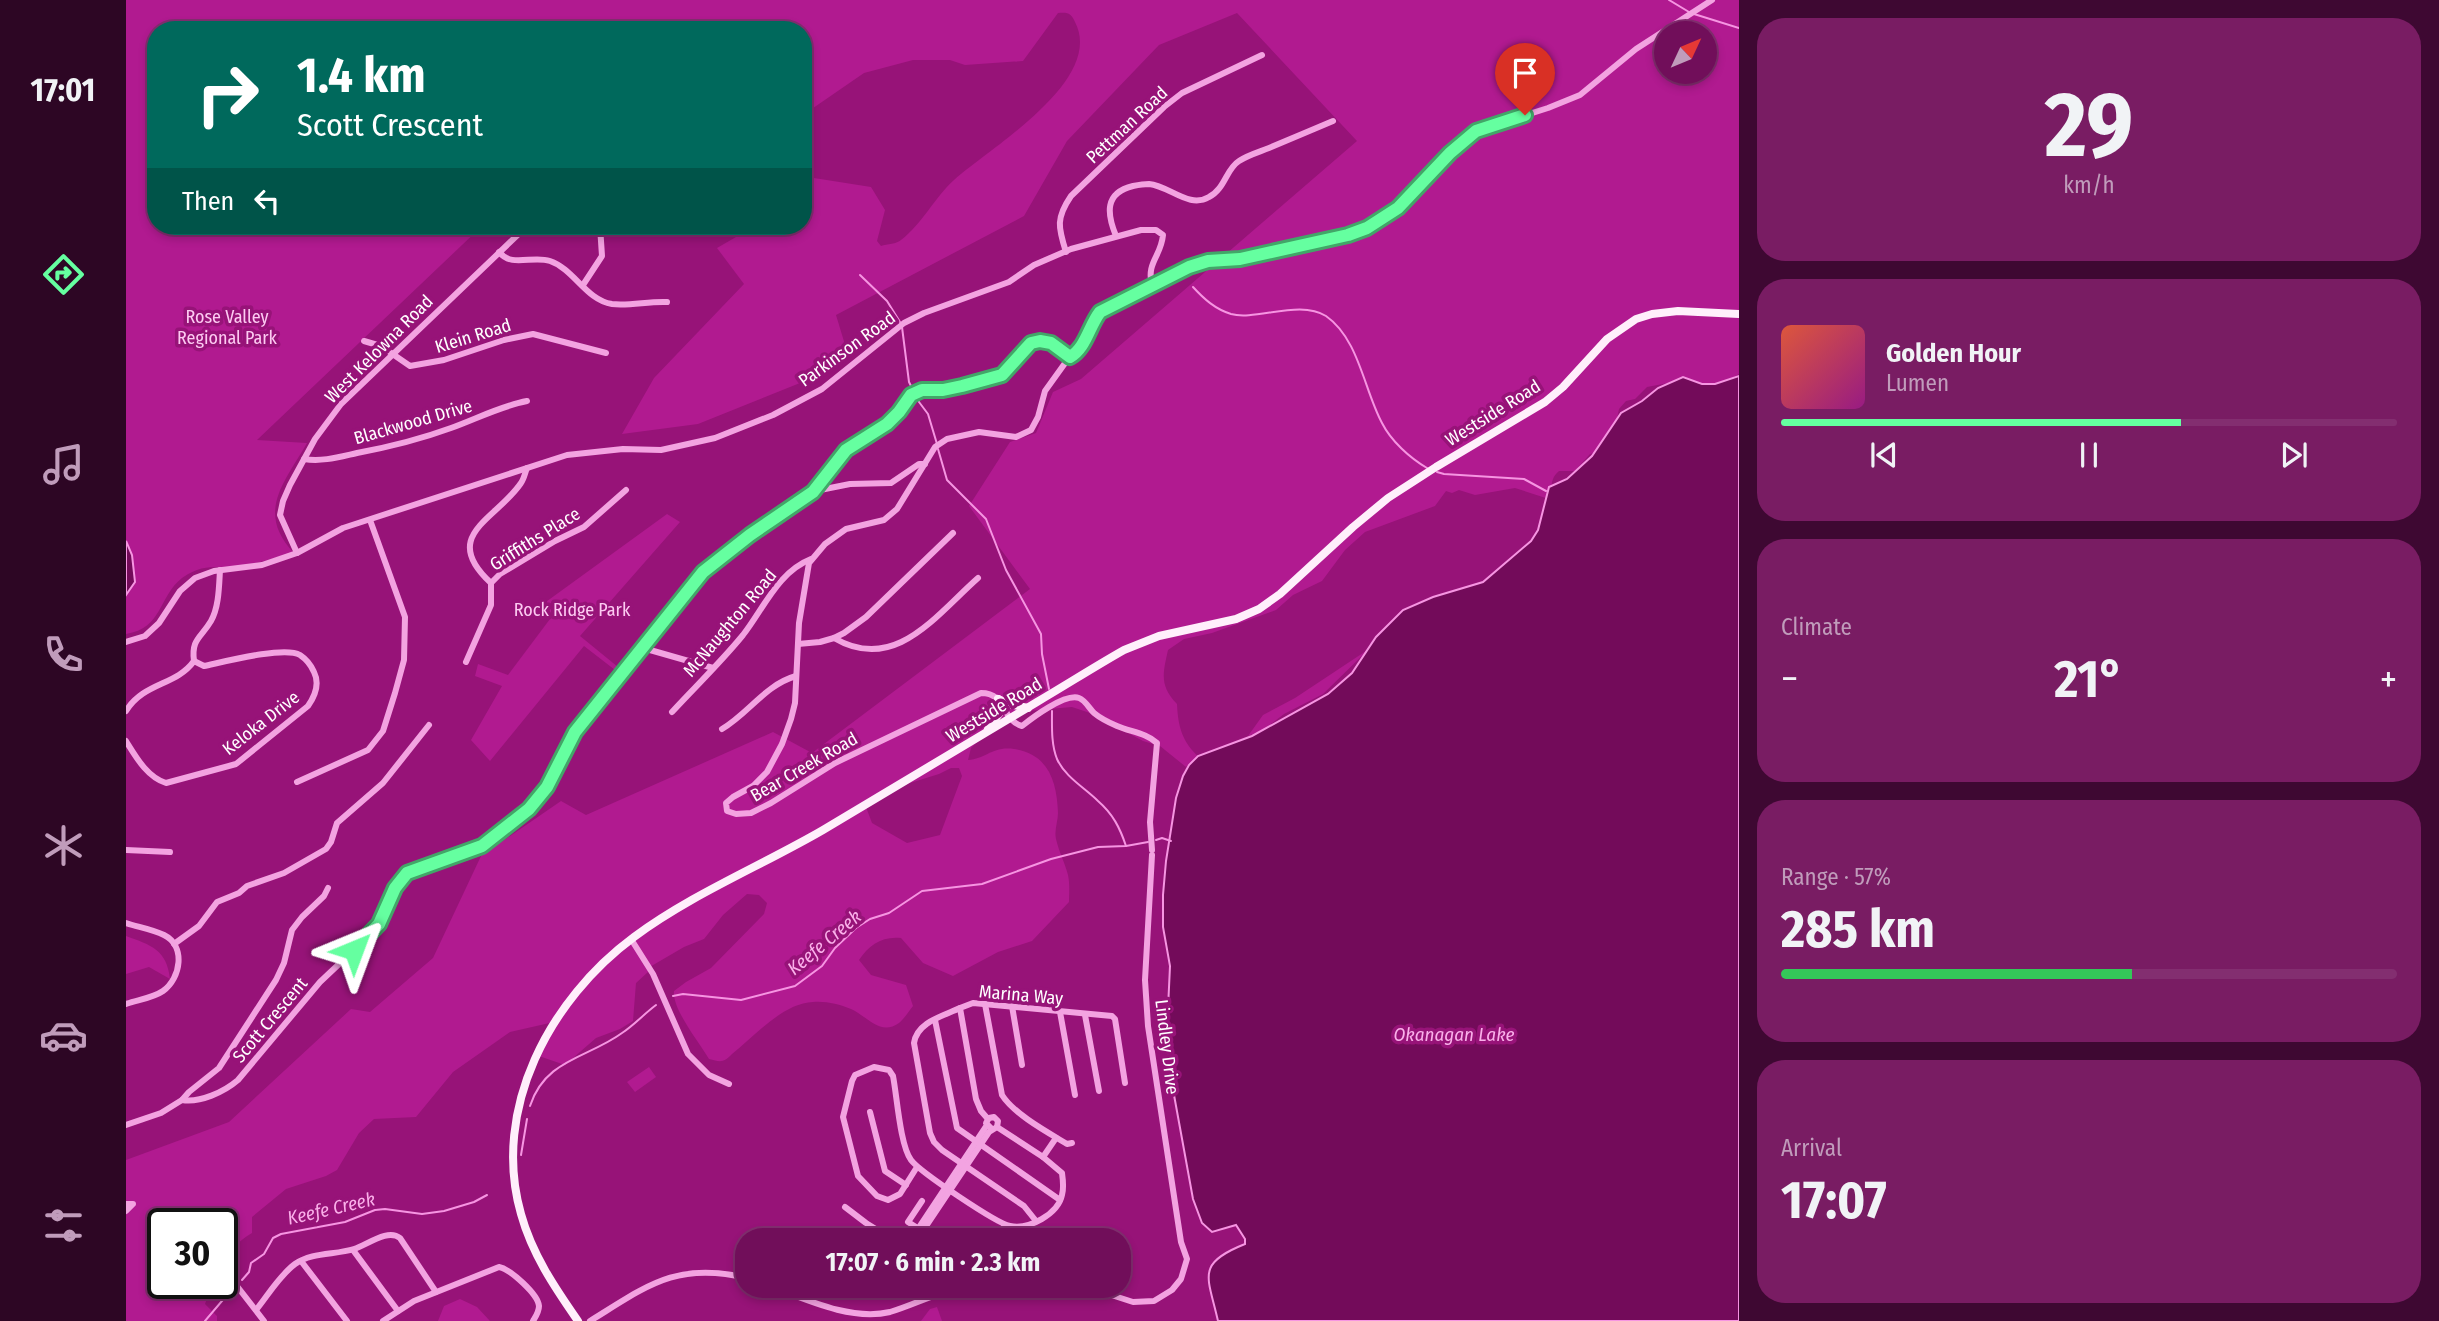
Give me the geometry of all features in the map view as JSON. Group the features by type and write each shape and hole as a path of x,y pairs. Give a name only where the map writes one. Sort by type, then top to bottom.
{"main road":[{"name":"Westside Road","path":"578,1321 538,1259 521,1216 514,1174 515,1121 526,1080 555,1023 590,976 631,939 654,923 815,834 1101,663 1141,642 1236,619 1259,609 1388,498 1545,402 1563,387 1607,339 1636,319 1678,311 1739,314"},
{"path":"984,734 999,714 998,699 1028,708"}],"street":[{"name":"Bear Creek Road","path":"998,699 990,693 981,693 835,763 751,813 736,814 727,811 726,803 753,786 774,762 795,703 803,593 809,563 825,544 846,529 884,520 897,509 935,447 947,439 979,432 1016,437 1031,430 1038,417 1045,391 1070,357 1078,353 1100,312 1175,273 1208,261 1240,259 1348,235 1367,228 1398,208 1450,153 1476,131 1580,95 1636,49 1713,0"},
{"name":"Pettman Road","path":"1066,251 1058,222 1071,197 1182,93 1262,55"},
{"path":"1116,236 1109,220 1110,207 1113,198 1120,191 1148,184 1169,189 1189,200 1199,201 1220,189 1238,161 1333,121"},
{"name":"Parkinson Road","path":"126,642 145,636 159,624 188,583 195,578 220,570 262,565 296,553 343,528 567,455 623,449 661,450 715,438 773,415 822,389 904,323 1009,282 1034,265 1066,251 1141,230 1156,230 1163,235 1162,245 1149,275 1152,286"},
{"name":"West Kelowna Road","path":"296,553 280,515 283,501 315,439 341,404 517,235"},
{"path":"583,285 602,256 601,235"},
{"path":"499,252 504,258 514,261 538,259 563,267 598,299 612,303 667,302"},
{"name":"Klein Road","path":"364,341 381,346 410,366 419,366 533,334 606,353"},
{"name":"Scott Crescent","path":"182,1100 193,1102 238,1080 320,982 373,932 395,888 407,873 482,846 529,809 547,787 575,732 690,587 712,564 813,492 846,450 887,424 917,391 968,385 1002,375 1031,343 1051,343 1070,357"},
{"name":"Blackwood Drive","path":"304,459 318,461 410,440 527,401"},
{"path":"813,492 850,484 891,483 919,464 925,464"},
{"path":"491,583 472,560 468,547 473,533 521,483 527,468"},
{"name":"Griffiths Place","path":"466,662 491,605 491,583 555,541 584,527 626,490"},
{"path":"297,782 368,750 383,732 395,693 404,660 405,617 370,520"},
{"path":"798,644 834,638 866,617 953,533"},
{"name":"McNaughton Road","path":"672,712 743,634 771,592 799,564 814,558"},
{"path":"126,710 134,698 146,690 186,673 194,661 192,650 197,638 212,620 218,596 220,570"},
{"path":"834,638 850,648 888,648 924,629 978,578"},
{"path":"643,648 713,668"},
{"name":"Keloka Drive","path":"126,741 155,779 166,783 236,764 308,706 315,696 317,679 310,664 298,654 279,653 235,658 204,666 194,661"},
{"path":"722,729 772,687 796,676"},
{"name":"Lindley Drive","path":"1010,718 1022,726 1040,712 1076,697 1082,699 1100,717 1157,743 1149,829 1152,853 1145,979 1148,1026 1181,1242 1186,1259 1181,1279 1172,1290 1154,1301 1132,1302 1120,1298"},
{"path":"998,699 1010,718"},
{"path":"174,944 200,926 217,902 247,886 284,873 326,849 337,823 383,783 429,725"},
{"path":"126,850 170,852"},
{"path":"126,1125 160,1113 182,1100 219,1068 285,963 292,930 324,896 328,888"},
{"path":"126,923 165,936 174,944 179,961 177,973 162,992 126,1004"},
{"path":"631,939 653,974 688,1054 709,1075 729,1084"},
{"name":"Marina Way","path":"991,1125 976,1099 960,1008 973,1003 1112,1016 1115,1018 1125,1083"},
{"path":"985,1003 1002,1095 1011,1107 1056,1138 1067,1144 1072,1143"},
{"path":"1012,1006 1021,1065"},
{"path":"960,1008 935,1020 915,1035 930,1133 942,1150 1024,1206 1035,1221"},
{"path":"1060,1012 1074,1095"},
{"path":"1085,1015 1099,1091"},
{"path":"935,1020 953,1120 957,1128 1060,1200"},
{"path":"917,1167 906,1185 895,1197 888,1200 877,1196 855,1170 843,1117 855,1075 874,1067 889,1070 893,1076 906,1150 917,1167 949,1188 1005,1225 1024,1227 1049,1214 1062,1196 1062,1173 1043,1157 991,1125 978,1145 964,1165 949,1188 922,1228"},
{"path":"870,1112 885,1171 906,1185"},
{"path":"1043,1157 1056,1138"},
{"path":"915,1228 909,1224 908,1219 922,1201"},
{"path":"126,1205 133,1204 126,1211"},
{"path":"845,1207 875,1228"},
{"path":"256,1310 287,1271 301,1261 353,1250 389,1234 396,1234 436,1292"},
{"path":"353,1250 398,1311"},
{"path":"301,1261 347,1321"},
{"path":"383,1321 414,1301 499,1267 504,1268 530,1292 539,1304 533,1321"},
{"path":"590,1321 639,1289 676,1276 717,1273 735,1276"},
{"path":"238,1287 264,1321"},
{"path":"801,1298 834,1311 862,1315 889,1313 927,1298"}],"green space":[{"name":"Rose Valley Regional Park","path":"126,0 1739,0 1739,374 1721,384 1684,380 1647,387 1635,399 1626,401 1619,409 1616,423 1597,452 1590,454 1575,471 1559,471 1556,474 1552,484 1552,500 1515,488 1475,495 1459,490 1452,493 1446,491 1435,506 1365,532 1345,550 1322,581 1293,595 1276,610 1212,633 1184,639 1168,650 1164,672 1165,685 1177,704 1178,719 1185,739 1199,757 1186,767 1160,746 1143,741 1093,714 1072,707 1016,712 999,720 971,748 968,760 1000,749 1014,749 1026,752 1043,763 1053,780 1055,790 1058,813 1056,836 1068,875 1069,902 1032,941 998,952 953,976 923,963 901,938 888,938 872,946 859,960 871,975 906,985 913,1006 899,1023 892,1027 879,1026 842,1006 813,1002 780,1014 727,1059 709,1059 677,1007 674,991 711,968 764,914 767,903 759,895 747,894 723,915 704,939 648,968 648,972 636,983 633,1021 596,1038 565,1065 536,1055 554,1022 510,1032 453,1072 416,1117 374,1119 359,1133 337,1170 286,1189 252,1217 252,1233 238,1243 238,1208 147,1208 147,1299 207,1299 205,1304 217,1316 217,1321 126,1321 126,1160 229,1122 351,1009 370,1012 433,958 481,856 561,801 586,815 773,732 812,753 1030,589 969,506 1010,442 1036,433 1053,392 1081,379 1357,141 1237,13 1159,45 1067,141 1024,216 836,315 846,348 805,381 698,424 622,434 654,378 744,284 717,248 739,235 812,235 812,176 871,187 885,210 877,241 881,246 899,241 909,234 954,180 1016,131 1060,89 1074,67 1080,44 1071,15 1058,13 1023,61 965,65 950,60 913,60 864,73 812,109 812,21 147,21 147,235 473,235 257,440 307,443 283,484 275,510 276,524 282,538 294,553 247,565 210,567 190,573 174,586 154,619 126,634","holes":["951,768 959,768 962,776 940,835 907,843 872,823 866,807 878,793"]},
{"name":"Rock Ridge Park","path":"667,514 680,522 580,636 618,667 615,670 584,646 490,761 471,740 502,686 475,676 478,664 508,675 550,619 532,612"},
{"path":"1369,649 1323,694 1248,736 1263,715 1295,698"},
{"path":"126,936 156,950 165,961 170,979 149,967 126,974"},
{"path":"649,1067 656,1077 635,1092 627,1082"},
{"path":"460,1299 477,1307 490,1321 438,1321 444,1306"},
{"path":"937,1307 942,1321 921,1321 930,1309"}],"water":[{"name":"Okanagan Lake","path":"1739,376 1739,1321 1218,1321 1209,1273 1218,1258 1245,1244 1245,1239 1236,1225 1212,1232 1202,1223 1193,1199 1170,1073 1167,1030 1170,966 1163,927 1163,895 1176,798 1189,765 1198,756 1252,736 1328,694 1352,673 1376,637 1403,610 1433,597 1483,582 1531,541 1538,530 1549,487 1567,479 1592,456 1621,413 1658,388 1683,377 1702,384 1715,384"},
{"path":"126,541 132,555 135,582 126,595"}],"waterway":[{"path":"1669,0 1689,12"},
{"path":"1694,14 1739,28"},
{"path":"860,275 887,301 900,322"},
{"path":"1193,287 1210,303 1231,314 1253,315 1304,309 1326,316 1337,326 1353,351 1386,430 1401,448 1427,468"},
{"path":"902,327 909,382 928,414 937,444"},
{"path":"938,449 947,480 986,519 1006,570 1041,634 1049,689"},
{"path":"1437,472 1524,479 1546,491"},
{"path":"1052,711 1052,735 1057,759 1070,777 1108,811 1126,846"},
{"name":"Keefe Creek","path":"1156,840 1162,838 1171,841"},
{"name":"Keefe Creek","path":"673,996 683,994 741,1000 795,986 822,966 835,948 856,928 870,919 889,913 922,891 982,884 1051,859 1098,847 1148,842"},
{"name":"Keefe Creek","path":"530,1106 537,1090 557,1069 622,1033 656,1005"},
{"name":"Keefe Creek","path":"521,1155 527,1119"},
{"name":"Keefe Creek","path":"242,1280 249,1272 251,1263 264,1254 273,1238 281,1234 345,1222 375,1210 422,1214 444,1211 487,1195"},
{"name":"Keefe Creek","path":"205,1321 224,1299"}],"route":[{"path":"354,950 379,924 395,888 407,873 482,846 529,809 547,787 575,732 703,572 750,535 813,492 846,450 887,424 911,395 917,391 943,390 1002,375 1031,343 1051,343 1070,357 1078,353 1100,312 1189,267 1208,261 1240,259 1354,234 1382,220 1398,208 1450,153 1476,131 1525,115"}]}
